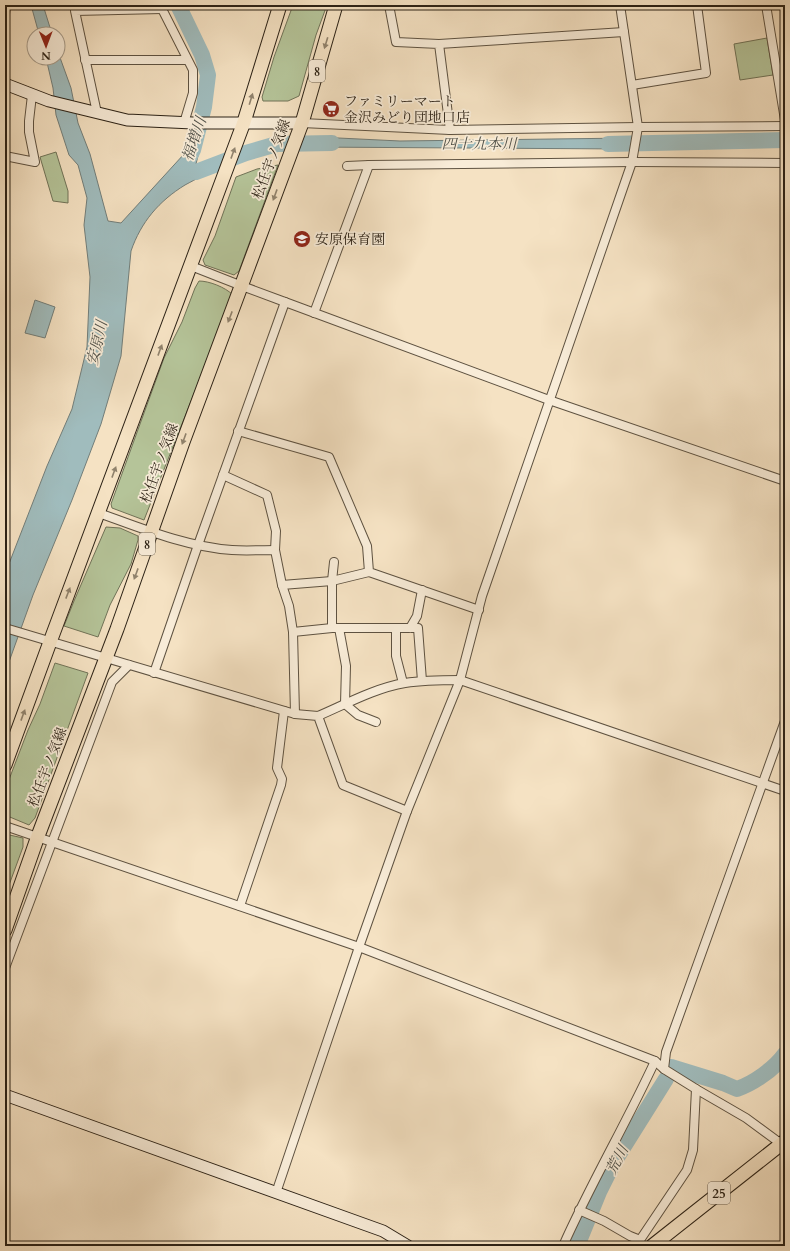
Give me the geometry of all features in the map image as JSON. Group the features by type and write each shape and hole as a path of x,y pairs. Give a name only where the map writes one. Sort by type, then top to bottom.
{"main road":[{"path":"5,765 44,641 99,513 239,136 280,5"},
{"name":"松任宇ノ気線","path":"5,930 38,836 106,658 183,442 302,123 336,5"},
{"name":"25","path":"652,1246 784,1144"}],"street":[{"path":"5,13 6,5"},
{"path":"389,5 396,42 439,44 624,32"},
{"path":"276,1193 359,947 407,811 460,680 482,596 632,159 638,127 620,5"},
{"path":"632,85 706,73 696,5"},
{"path":"766,5 776,58 785,120"},
{"path":"97,113 75,11 161,7 193,70 193,93 189,123"},
{"path":"439,44 450,130"},
{"path":"776,58 785,57"},
{"path":"85,60 187,60"},
{"path":"5,84 49,102 127,120 189,123 302,123 450,130 785,126"},
{"path":"5,156 35,162 28,121 32,95"},
{"path":"347,166 632,159 785,163"},
{"path":"314,313 369,166"},
{"path":"191,266 549,400 785,481"},
{"path":"154,673 222,475 285,302"},
{"path":"238,431 329,457 367,546 369,572"},
{"path":"222,475 268,495 276,531 275,550 282,585 289,606 293,632 295,714"},
{"path":"99,513 151,532 198,544 232,550 275,550"},
{"path":"334,562 332,581 336,628 346,666 345,704"},
{"path":"282,585 332,581 369,572 479,610"},
{"path":"410,628 418,616 422,590"},
{"path":"5,628 44,641 295,714 318,716 378,691 403,683 432,680 460,680 763,782 785,791"},
{"path":"293,632 336,628 418,628 422,681"},
{"path":"396,628 396,656 403,683"},
{"path":"5,968 112,682 129,665"},
{"path":"345,704 358,714 376,722"},
{"path":"240,906 281,785 282,779 277,768 284,711"},
{"path":"318,716 343,784 407,811"},
{"path":"664,1069 666,1052 785,721"},
{"path":"5,826 38,836 359,947 655,1061 664,1069 746,1118 784,1144"},
{"path":"563,1246 579,1211 640,1095 655,1061"},
{"path":"579,1211 604,1220 639,1243 687,1170 693,1150 696,1089"},
{"path":"5,1095 383,1231 408,1246"}],"green space":[{"path":"293,5 327,5 316,35 299,96 288,101 263,101 262,97 274,57"},
{"path":"767,38 773,75 740,80 734,44"},
{"path":"56,152 68,191 68,203 53,201 40,157"},
{"path":"278,165 239,271 234,275 205,265 203,260 215,236 236,177 257,169"},
{"path":"199,281 217,285 226,289 233,295 144,520 112,508 111,504 164,358 182,322"},
{"path":"106,527 120,528 138,536 138,540 131,564 110,605 98,637 64,626"},
{"path":"55,663 88,673 35,818 29,825 5,815 5,790"},
{"path":"5,834 23,838 23,847 5,896"}],"water":[{"path":"31,5 43,5 50,26 37,26"},
{"name":"安原川","path":"48,66 63,66 71,88 78,123 90,154 108,221 121,223 195,142 193,137 203,135 196,164 200,167 212,160 216,165 205,174 176,191 159,205 152,213 135,240 131,251 121,356 101,424 33,595 5,673 5,574 47,466 72,409 87,347 90,277 84,225 87,198 78,165 69,155 56,115 53,88"},
{"path":"318,137 400,141 630,138 626,149 307,147"},
{"path":"285,140 286,148 245,158 243,151 245,148 273,141"},
{"path":"35,300 55,307 45,338 25,333"}],"waterway":[{"name":"福増川","path":"178,5 202,55 208,75 204,107 193,150 190,156"},
{"name":"四十九本川","path":"608,144 785,140"},
{"name":"四十九本川","path":"196,172 246,153 277,144 332,143"},
{"name":"荒川","path":"671,1067 723,1083 737,1089 763,1075 785,1054"},
{"name":"荒川","path":"577,1246 599,1192 614,1162 666,1079"}],"place":[{"name":"ファミリーマート 金沢みどり団地口店","path":"331,109"},
{"name":"安原保育園","path":"302,239"}]}
